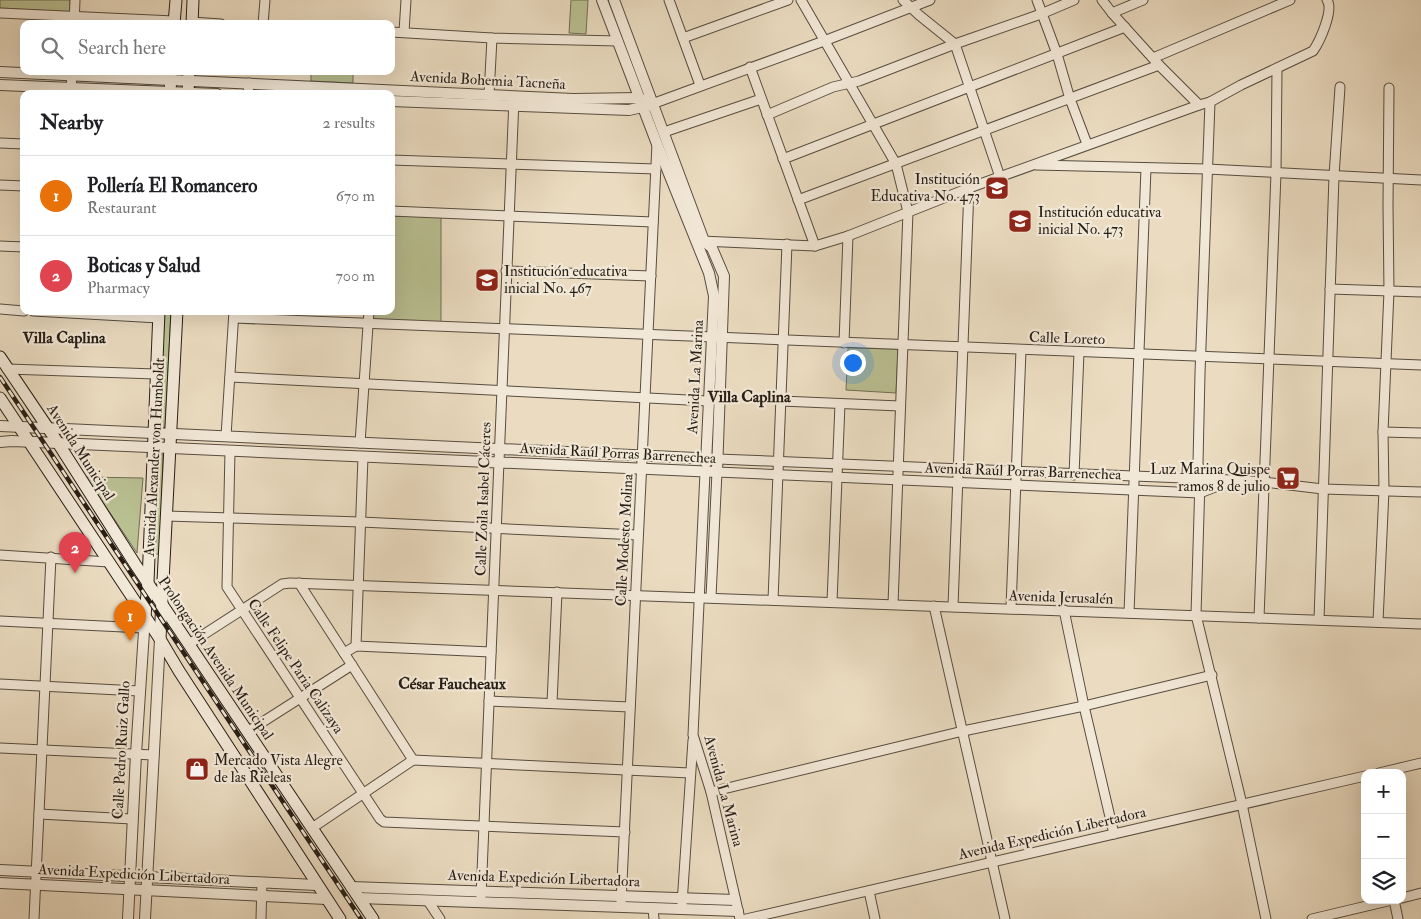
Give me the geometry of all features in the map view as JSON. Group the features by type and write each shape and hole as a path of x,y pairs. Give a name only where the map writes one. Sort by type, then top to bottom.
{"main road":[{"path":"174,20 176,0"},
{"path":"192,20 193,0"},
{"path":"170,90 171,75"},
{"path":"188,90 189,76"},
{"name":"Avenida Alexander von Humboldt","path":"148,582 159,315"},
{"name":"Avenida Alexander von Humboldt","path":"162,605 177,315"},
{"name":"Avenida Municipal","path":"0,357 58,443 129,564"},
{"path":"0,398 110,562 144,622 160,639 316,885 340,919"},
{"path":"148,562 163,560"},
{"name":"Avenida Alexander von Humboldt","path":"110,562 129,564 148,562"},
{"name":"Prolongación Avenida Municipal","path":"129,564 148,582 373,919"},
{"name":"Calle Pedro Ruiz Gallo","path":"144,622 148,582"},
{"path":"160,639 162,605"}],"street":[{"path":"0,13 74,20 75,0"},
{"path":"263,20 265,0"},
{"path":"404,32 406,0"},
{"name":"Avenida La Marina","path":"602,0 645,103 664,132 700,240 714,296 693,735 711,792 735,900 741,916"},
{"name":"Avenida La Marina","path":"614,0 657,144 700,240 712,248 724,276 723,338 711,597"},
{"path":"669,0 700,85"},
{"path":"683,38 788,0"},
{"path":"801,0 896,164 908,212 893,604"},
{"path":"903,0 910,8 955,44 1000,177"},
{"path":"645,103 824,41 930,0"},
{"path":"1037,0 1087,144"},
{"path":"767,114 833,87 849,84 1041,14 1074,0"},
{"path":"1102,0 1156,61 1199,104"},
{"path":"1112,13 1143,0"},
{"path":"798,200 1070,99 1290,0"},
{"path":"700,240 815,246 848,236 1087,144 1199,104 1210,102 1313,50 1320,40 1329,10 1330,3 1328,0"},
{"path":"783,159 873,126 970,86 1125,27"},
{"path":"395,32 492,38 618,41"},
{"path":"489,95 492,38"},
{"path":"750,67 815,246"},
{"path":"1259,618 1276,173 1277,69"},
{"name":"Avenida Bohemia Tacneña","path":"0,72 20,72"},
{"path":"71,90 72,75"},
{"name":"Avenida Bohemia Tacneña","path":"171,75 189,76 249,89 293,90"},
{"path":"0,85 59,90"},
{"path":"1319,620 1334,176 1340,87"},
{"path":"1378,622 1384,490 1389,291 1389,88"},
{"name":"Avenida Bohemia Tacneña","path":"395,92 489,95 514,101"},
{"name":"Avenida Bohemia Tacneña","path":"395,101 514,101 573,98 645,103"},
{"path":"664,132 762,99"},
{"name":"Calle Zoila Isabel Cáceres","path":"481,902 514,101"},
{"path":"1210,102 1198,463 1200,493 1196,615 1242,804 1266,919"},
{"path":"0,143 20,144"},
{"name":"Calle Modesto Molina","path":"621,908 657,144"},
{"path":"395,160 656,169"},
{"path":"1031,165 1207,169 1421,180"},
{"path":"1129,613 1146,168"},
{"path":"0,185 20,186"},
{"path":"953,606 969,188"},
{"path":"395,211 653,222"},
{"path":"844,343 848,236"},
{"path":"773,600 787,244"},
{"path":"0,246 20,247"},
{"path":"506,271 651,276"},
{"path":"1330,289 1421,292"},
{"path":"0,309 20,311"},
{"path":"226,436 234,315"},
{"name":"Calle Loreto","path":"234,315 368,324 1421,365"},
{"path":"360,442 369,315"},
{"path":"1011,608 1021,350"},
{"path":"1074,475 1079,352"},
{"path":"8,369 156,374"},
{"path":"230,377 708,401"},
{"path":"781,402 900,406"},
{"path":"832,602 840,404"},
{"name":"Avenida Raúl Porras Barrenechea","path":"0,426 958,470 1233,480 1323,489 1421,492"},
{"path":"1384,432 1421,433"},
{"name":"Avenida Raúl Porras Barrenechea","path":"0,442 153,447 1200,493 1233,480"},
{"name":"Calle Felipe Paria Calizaya","path":"230,451 227,587 380,819 384,822 625,832"},
{"path":"356,646 363,457"},
{"path":"166,516 361,522 638,535"},
{"path":"0,555 110,562"},
{"path":"34,919 51,557"},
{"path":"299,583 413,760"},
{"name":"Avenida Jerusalén","path":"189,644 282,584 299,583 1421,624"},
{"path":"552,703 557,592"},
{"path":"934,606 1005,919"},
{"path":"1064,610 1114,834"},
{"path":"0,621 48,623 144,622"},
{"name":"Calle Pedro Ruiz Gallo","path":"128,919 144,622"},
{"path":"145,919 160,639"},
{"path":"344,653 356,646 491,652"},
{"path":"248,732 352,665"},
{"path":"711,792 963,731 1084,706 1212,675"},
{"path":"0,684 139,691"},
{"path":"489,700 630,707"},
{"path":"681,910 693,735"},
{"path":"0,748 154,755"},
{"path":"312,828 413,760 486,765 690,773"},
{"path":"1396,769 1421,763"},
{"name":"Avenida Expedición Libertadora","path":"359,898 621,908 653,914 681,910 741,916 869,890 1361,777"},
{"path":"39,814 132,819"},
{"name":"Avenida Expedición Libertadora","path":"0,870 316,885"},
{"name":"Avenida Expedición Libertadora","path":"0,882 326,899"},
{"path":"261,919 262,883"},
{"name":"Avenida Expedición Libertadora","path":"351,887 735,900"},
{"path":"869,890 875,919"},
{"path":"1406,897 1421,893"},
{"path":"428,901 440,919"},
{"path":"1312,919 1376,904"},
{"path":"1394,904 1398,919"}],"green space":[{"path":"0,0 70,0 70,12 0,8"},
{"path":"571,0 588,0 586,34 569,33"},
{"path":"311,75 353,75 353,83 311,81"},
{"path":"395,216 441,217 441,325 372,322 373,315 395,315"},
{"path":"162,315 171,315 165,428 157,427"},
{"path":"848,348 898,349 896,393 846,390"},
{"path":"156,454 163,455 160,554 151,554"},
{"path":"86,477 143,478 137,553"}],"railway":[{"path":"0,377 361,919"}],"place":[{"name":"Institución Educativa No. 473","path":"997,188"},
{"name":"Institución educativa inicial No. 473","path":"1020,221"},
{"name":"Institución educativa inicial No. 467","path":"487,280"},
{"name":"Luz Marina Quispe ramos 8 de julio","path":"1288,478"},
{"name":"Boticas y Salud","path":"75,573"},
{"name":"Pollería El Romancero","path":"130,641"},
{"name":"Mercado Vista Alegre de las Rieleas","path":"197,769"}],"district":[{"name":"Villa Caplina","path":"64,337"},
{"name":"Villa Caplina","path":"749,396"},
{"name":"César Faucheaux","path":"452,683"}]}
